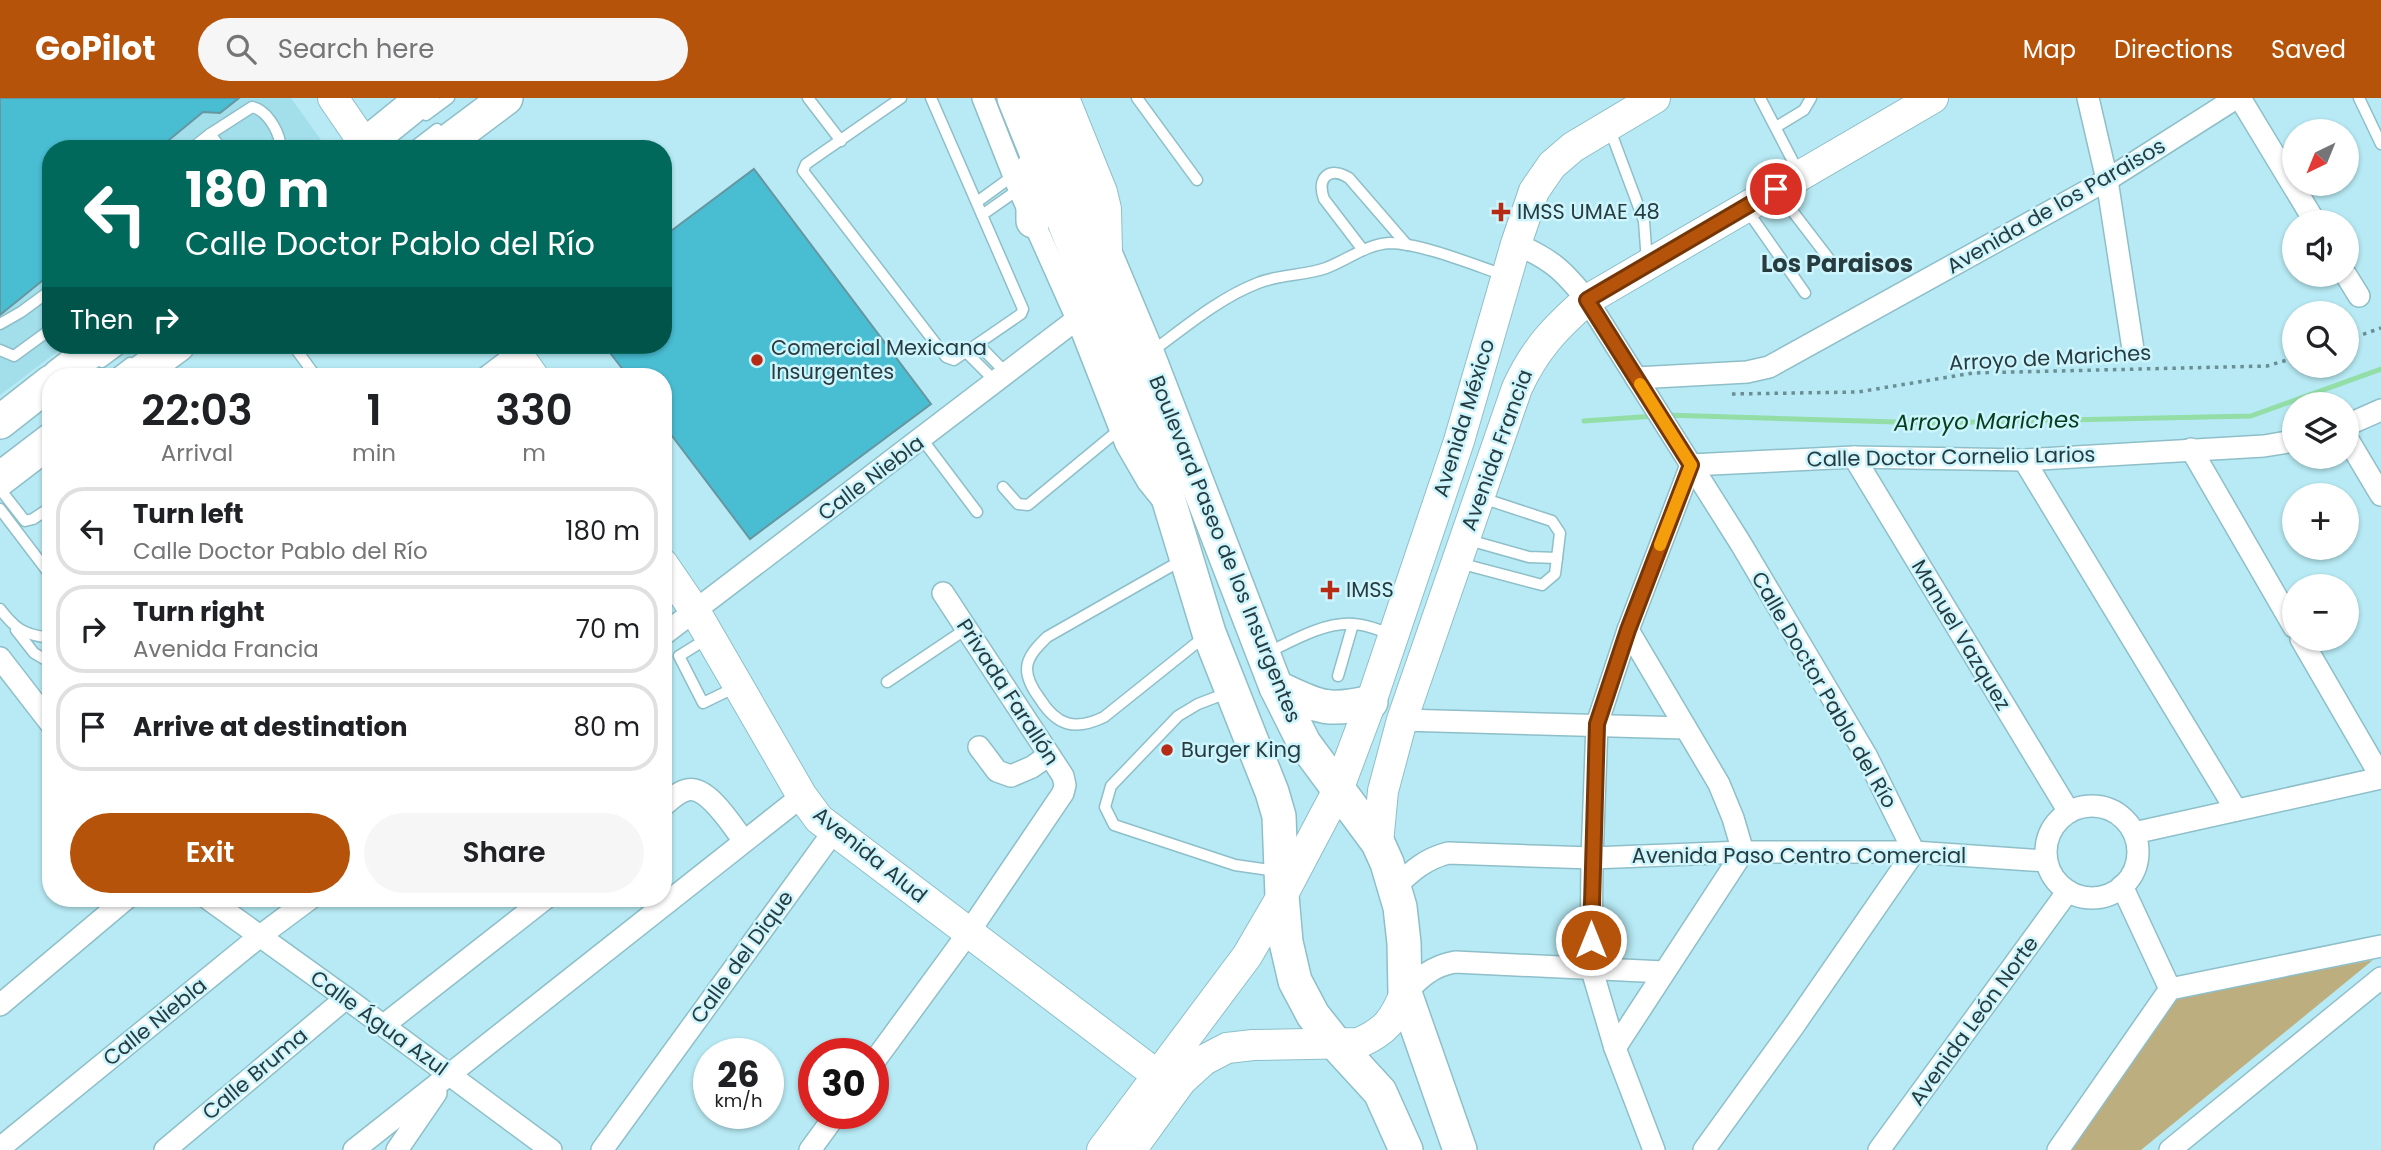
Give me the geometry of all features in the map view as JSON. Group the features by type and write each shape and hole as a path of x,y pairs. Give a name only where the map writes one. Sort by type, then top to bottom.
{"main road":[{"path":"444,134 506,98"},
{"name":"Boulevard Paseo de los Insurgentes","path":"1025,103 1076,186 1107,258 1148,355 1276,687 1304,743 1378,843 1395,887 1404,943 1405,993 1460,1150"},
{"name":"Boulevard Paseo de los Insurgentes","path":"1025,103 1032,148 1146,425 1209,633 1279,816 1286,942 1295,981 1313,1015 1380,1092 1406,1150"},
{"path":"375,140 419,111"},
{"path":"1032,148 1033,221"},
{"path":"139,368 163,354"},
{"path":"75,368 96,357"},
{"path":"0,422 42,389"},
{"path":"0,479 42,447"},
{"path":"1276,687 1312,704 1330,709 1371,702"}],"street":[{"path":"333,98 360,140"},
{"path":"983,98 1135,462 1147,482 1174,512"},
{"path":"1064,98 1102,192 1106,209 1107,258"},
{"name":"Avenida México","path":"1102,1150 1247,956 1282,884 1338,790 1371,702 1459,440 1534,191 1552,165 1573,147 1656,98"},
{"name":"Avenida Francia","path":"1378,843 1383,791 1402,720 1517,388 1538,348 1554,328 1587,300 1933,98"},
{"path":"2088,98 2107,180 2133,349"},
{"path":"2238,98 2308,210"},
{"name":"Avenida de los Paraisos","path":"1636,378 1747,372 1769,367 2107,180 2238,98"},
{"name":"Calle Doctor Pablo del Río","path":"1516,244 1553,263 1567,275 1587,300 1677,441 1866,755 1914,852"},
{"path":"2353,287 2359,296"},
{"name":"Calle Niebla","path":"672,633 703,624 922,439 1077,319"},
{"path":"502,368 520,358"},
{"path":"2359,420 2381,410"},
{"name":"Calle Doctor Cornelio Larios","path":"1691,465 1854,457 2024,460 2282,443"},
{"path":"2191,449 2282,606"},
{"name":"Manuel Vazquez","path":"1854,457 2068,812"},
{"path":"2359,458 2381,495"},
{"path":"2024,460 2236,810"},
{"path":"1654,1150 1615,1048 1591,967 1597,724 1628,630 1691,465"},
{"name":"Avenida Alud","path":"672,578 703,624 802,796 819,819 1157,1075"},
{"name":"Privada Farallón","path":"889,1041 969,932 1063,793 1065,785 1063,776 943,593"},
{"path":"1615,1048 1743,852 1719,784 1628,630"},
{"path":"2134,833 2381,778 2308,651"},
{"path":"0,658 42,706"},
{"path":"1402,720 1685,728"},
{"path":"979,747 997,771 1011,776 1032,767 1049,755"},
{"path":"672,799 689,789 700,791 710,798 744,841"},
{"path":"672,898 802,796"},
{"path":"2083,807 2113,811 2134,833 2137,862 2122,886 2110,894 2096,898 2082,897 2068,891 2058,883 2046,861 2049,833 2057,821 2068,812 2083,807"},
{"name":"Calle del Dique","path":"602,1150 834,831"},
{"name":"Avenida Paso Centro Comercial","path":"1395,887 1432,857 1448,853 1592,858 1743,852 1914,852 2046,861"},
{"path":"1704,1150 1914,852"},
{"path":"2122,886 2170,989"},
{"name":"Avenida León Norte","path":"1879,1150 2068,891"},
{"path":"0,1005 116,907"},
{"name":"Calle Água Azul","path":"220,907 551,1150"},
{"name":"Calle Niebla","path":"7,1141 299,907"},
{"path":"384,1026 536,907"},
{"path":"354,1150 660,907"},
{"path":"2058,1150 2170,989 2381,946"},
{"path":"1131,1150 1181,1080 1204,1060 1227,1048 1253,1045 1359,1044 1373,1037 1395,1017 1405,993 1428,971 1441,965 1455,962 1664,972"},
{"path":"2170,1150 2381,978"},
{"name":"Calle Bruma","path":"165,1150 346,998"},
{"path":"397,1150 449,1073"},
{"path":"810,1150 825,1129"}],"lane":[{"path":"419,111 449,98"},
{"path":"808,98 841,141"},
{"path":"901,98 806,164 803,171 946,357 954,360 1021,314 1023,309 931,98"},
{"path":"1137,98 1197,180"},
{"path":"1760,98 1776,127 1788,182 1833,264"},
{"path":"1776,127 1804,110 1811,98"},
{"path":"2359,98 2381,144"},
{"path":"202,140 252,107 265,113 280,140"},
{"path":"1605,128 1613,138 1644,221 1647,264"},
{"path":"210,134 215,140"},
{"path":"1363,250 1324,199 1320,189 1323,179 1331,173 1340,172 1349,178 1407,245"},
{"path":"977,202 1016,182"},
{"path":"982,215 1016,182"},
{"path":"1745,207 1805,293"},
{"path":"1148,355 1185,327 1258,282 1324,269 1363,250 1390,243 1407,245 1507,276"},
{"path":"0,324 42,297"},
{"path":"0,350 14,356 42,336"},
{"path":"978,344 1002,378"},
{"path":"967,353 1002,378"},
{"path":"1003,487 1018,504 1028,505 1120,429"},
{"path":"922,439 977,512"},
{"path":"0,489 25,521 42,513"},
{"path":"1460,550 1521,581 1542,584 1555,574 1560,533 1552,521 1479,497"},
{"path":"0,509 42,564"},
{"path":"1460,550 1557,558"},
{"path":"1187,557 1047,637 1033,651 1027,668 1033,689 1049,713 1068,724 1087,725 1104,717 1209,633"},
{"path":"0,609 34,653 42,658"},
{"path":"10,622 27,634 42,636"},
{"path":"703,624 679,656 703,704 738,686"},
{"path":"1262,655 1327,628 1353,624 1394,635"},
{"path":"1338,676 1353,624"},
{"path":"887,682 966,629"},
{"path":"1232,691 1198,704 1178,716 1111,786 1105,807 1114,825 1235,865 1282,884"}],"path":[{"path":"2359,336 2381,328"},
{"name":"Arroyo de Mariches","path":"1732,394 1858,392 1973,373 2267,366 2282,362"}],"shaded area":[{"path":"0,98 291,98 321,140 42,140 42,354 54,354 0,395"},
{"path":"2373,960 2141,1150 2058,1150 2156,1001"}],"building":[{"path":"0,98 239,98 220,113 203,112 169,140 42,140 42,281 0,315"},
{"name":"Comercial Mexicana Insurgentes","path":"754,169 931,404 750,539 672,436 672,368 622,368 611,354 672,354 672,230"}],"waterway":[{"name":"Arroyo Mariches","path":"1665,415 1930,423 2251,416 2381,369"},
{"name":"Arroyo Mariches","path":"1584,421 1655,416"}],"slow traffic":[{"path":"1640,384 1691,465 1660,545"}],"place":[{"name":"IMSS UMAE 48","path":"1501,212"},
{"name":"Comercial Mexicana Insurgentes","path":"757,360"},
{"name":"IMSS","path":"1330,590"},
{"name":"Burger King","path":"1167,750"}],"district":[{"name":"Los Paraisos","path":"1837,264"}],"route":[{"path":"1591,940 1597,724 1628,630 1691,465 1587,300 1776,189"}]}
